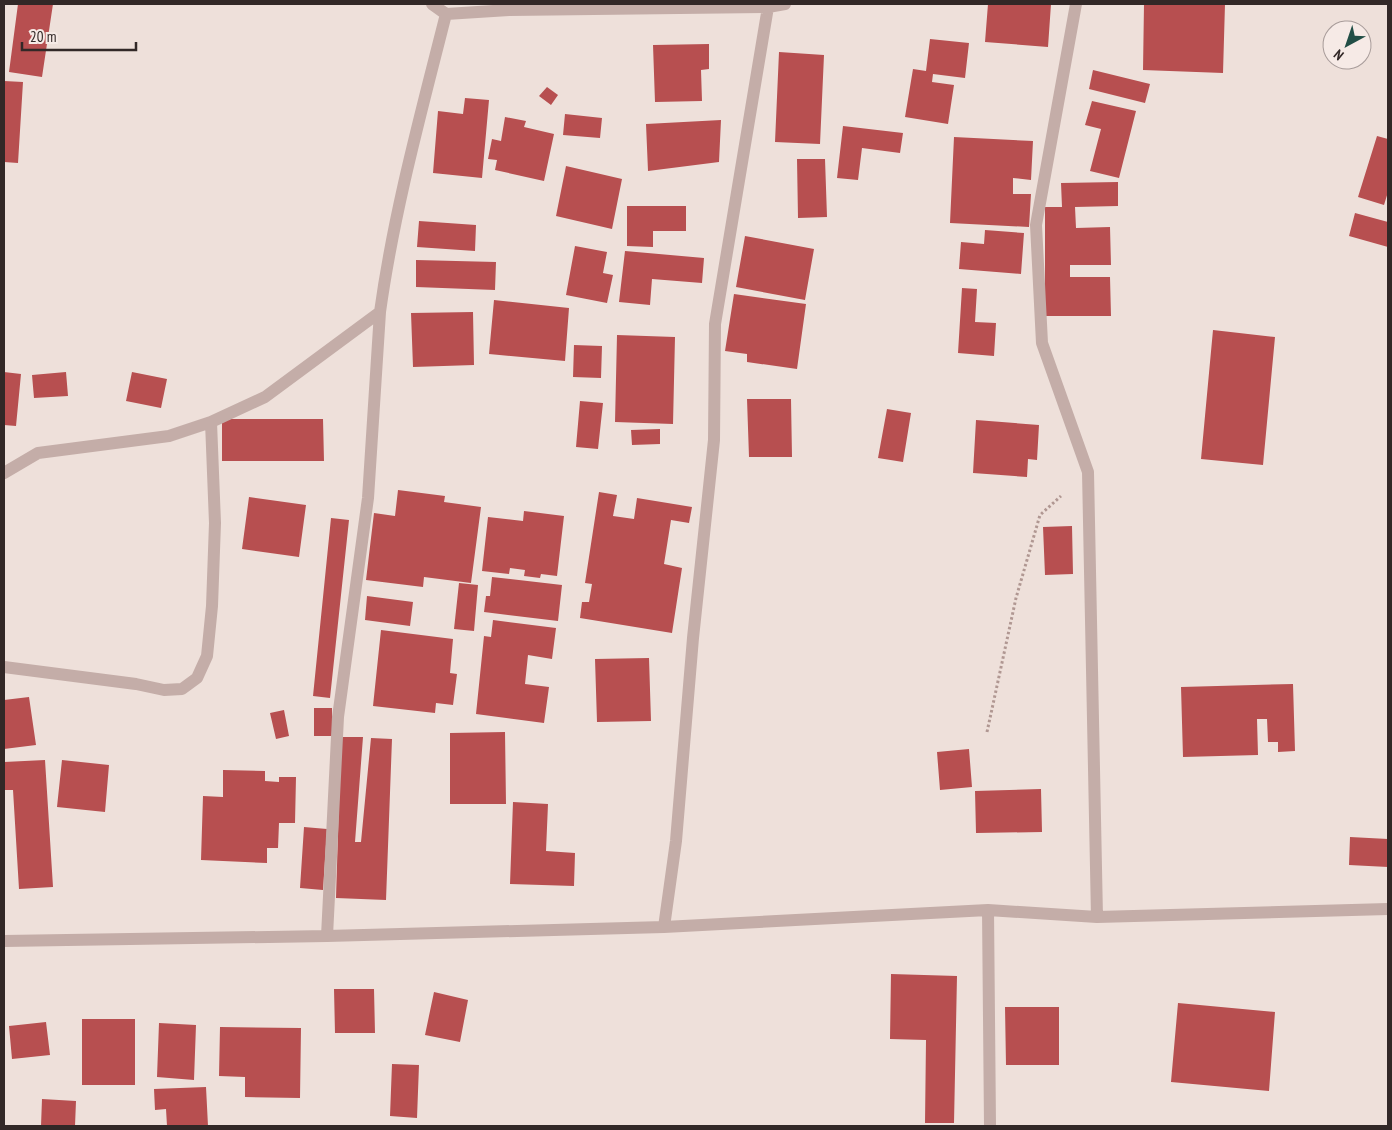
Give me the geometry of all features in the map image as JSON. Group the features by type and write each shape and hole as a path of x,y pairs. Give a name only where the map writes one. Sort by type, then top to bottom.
{"street":[{"path":"432,4 446,14 509,10 768,7 785,4"},
{"path":"1076,4 1036,225 1042,343 1088,472 1097,917"},
{"path":"664,927 676,841 693,638 714,440 715,324 768,7"},
{"path":"327,936 338,717 368,498 380,312 388,256 403,183 446,14"},
{"path":"4,473 38,453 169,436 211,422 265,397 380,312"},
{"path":"4,667 136,684 164,690 182,689 197,678 207,656 212,606 215,523 211,422"},
{"path":"4,941 327,936 664,927 988,910 1097,917 1388,909"},
{"path":"988,910 990,1126"}],"path":[{"path":"987,732 1016,598 1040,515 1088,472"}],"building":[{"path":"18,4 53,4 42,77 9,72"},
{"path":"988,4 1051,4 1048,47 985,42"},
{"path":"1144,4 1225,4 1223,73 1143,70"},
{"path":"930,39 969,43 965,78 933,74 932,82 954,85 948,124 905,117 913,69 926,71"},
{"path":"709,44 709,69 701,70 702,101 655,102 653,45"},
{"path":"779,52 824,55 820,144 775,142"},
{"path":"1093,70 1150,84 1145,103 1089,89"},
{"path":"4,81 23,82 18,163 4,162"},
{"path":"547,87 558,95 551,105 539,96"},
{"path":"465,98 489,100 482,178 433,173 438,111 463,114"},
{"path":"1092,101 1136,111 1119,178 1090,171 1101,129 1085,125"},
{"path":"565,114 602,118 600,138 563,135"},
{"path":"505,117 526,121 524,127 554,134 544,181 495,170 497,160 488,159 492,139 501,141"},
{"path":"721,120 719,162 648,171 646,124"},
{"path":"843,126 903,133 900,153 862,148 858,180 837,178"},
{"path":"1377,136 1388,139 1388,192 1384,205 1358,197"},
{"path":"954,137 1033,141 1031,180 1013,178 1013,194 1031,194 1029,227 950,223"},
{"path":"797,159 825,159 827,217 798,218"},
{"path":"566,166 622,179 612,229 556,216"},
{"path":"1118,182 1118,206 1075,207 1076,228 1110,227 1111,265 1070,265 1070,277 1110,277 1111,316 1045,316 1045,207 1062,207 1061,183"},
{"path":"627,206 686,206 686,231 653,231 653,247 627,246"},
{"path":"1355,213 1388,222 1388,247 1349,236"},
{"path":"419,221 476,225 475,251 417,247"},
{"path":"985,230 1024,233 1021,274 959,269 961,242 984,244"},
{"path":"745,236 814,249 805,300 736,287"},
{"path":"575,246 607,252 603,273 613,275 607,303 566,295"},
{"path":"625,251 704,258 702,283 652,279 650,305 619,302"},
{"path":"416,260 496,262 495,290 416,287"},
{"path":"962,288 977,289 975,322 996,323 994,356 958,353"},
{"path":"734,294 806,304 797,369 747,362 747,354 725,351"},
{"path":"494,300 569,308 565,361 489,354"},
{"path":"473,312 474,365 413,367 411,313"},
{"path":"1213,330 1275,337 1263,465 1201,459"},
{"path":"617,335 675,337 673,424 615,422"},
{"path":"574,345 602,346 601,378 573,377"},
{"path":"4,372 21,374 16,426 4,425"},
{"path":"66,372 68,396 34,398 32,375"},
{"path":"132,372 167,379 161,408 126,401"},
{"path":"747,399 791,399 792,457 749,457"},
{"path":"580,401 603,403 598,449 576,447"},
{"path":"887,409 911,413 903,462 878,458"},
{"path":"222,419 323,419 324,461 222,461"},
{"path":"976,420 1039,425 1037,460 1028,459 1027,477 973,473"},
{"path":"660,429 660,444 632,445 631,430"},
{"path":"398,490 445,496 444,502 481,507 471,583 424,577 423,587 366,580 374,513 395,516"},
{"path":"599,492 617,495 613,516 634,519 637,498 692,507 689,523 671,520 664,564 682,568 672,633 580,618 582,602 589,602 592,584 585,583"},
{"path":"249,497 306,505 299,557 242,549"},
{"path":"524,511 564,516 557,576 541,574 540,578 524,576 525,570 510,568 509,574 482,571 488,517 523,521"},
{"path":"331,518 349,520 330,698 313,696"},
{"path":"1072,526 1073,574 1045,575 1043,527"},
{"path":"492,577 562,585 558,621 484,612 486,596 490,596"},
{"path":"459,583 478,585 474,631 454,629"},
{"path":"367,596 413,602 410,626 365,620"},
{"path":"493,620 556,628 552,659 528,655 525,684 549,687 544,723 476,714 484,636 491,637"},
{"path":"381,630 453,639 450,673 457,674 453,705 436,703 435,713 373,706"},
{"path":"649,658 651,721 597,722 595,659"},
{"path":"1293,684 1295,751 1278,752 1278,742 1268,742 1267,719 1257,719 1258,755 1183,757 1181,687"},
{"path":"29,697 36,745 4,749 4,700"},
{"path":"314,708 332,708 332,736 314,736"},
{"path":"284,710 289,736 276,739 270,713"},
{"path":"505,732 506,804 450,804 450,733"},
{"path":"341,737 363,737 355,842 361,842 371,738 392,739 386,900 336,898"},
{"path":"969,749 972,787 940,790 937,752"},
{"path":"45,760 53,887 19,889 13,790 4,790 4,762"},
{"path":"62,760 109,765 105,812 57,807"},
{"path":"223,770 265,771 265,781 279,782 279,777 296,777 295,823 279,823 278,848 267,848 267,863 201,860 203,796 223,797"},
{"path":"1041,789 1042,832 976,833 975,791"},
{"path":"513,802 548,804 546,851 575,853 574,886 510,884"},
{"path":"304,827 327,829 323,890 300,888"},
{"path":"1350,837 1388,839 1388,867 1349,865"},
{"path":"891,974 957,976 954,1123 925,1123 926,1040 890,1039"},
{"path":"334,989 374,989 375,1033 335,1033"},
{"path":"434,992 468,1000 460,1042 425,1035"},
{"path":"1178,1003 1275,1012 1269,1091 1171,1082"},
{"path":"1005,1007 1059,1007 1059,1065 1006,1065"},
{"path":"82,1019 135,1019 135,1085 82,1085"},
{"path":"46,1022 50,1055 12,1059 9,1026"},
{"path":"159,1023 196,1025 194,1080 157,1077"},
{"path":"220,1027 301,1028 300,1098 245,1097 245,1077 219,1076"},
{"path":"392,1064 419,1065 417,1118 390,1116"},
{"path":"206,1087 208,1126 167,1126 166,1109 155,1110 154,1089"},
{"path":"42,1099 76,1101 75,1126 41,1126"}]}
